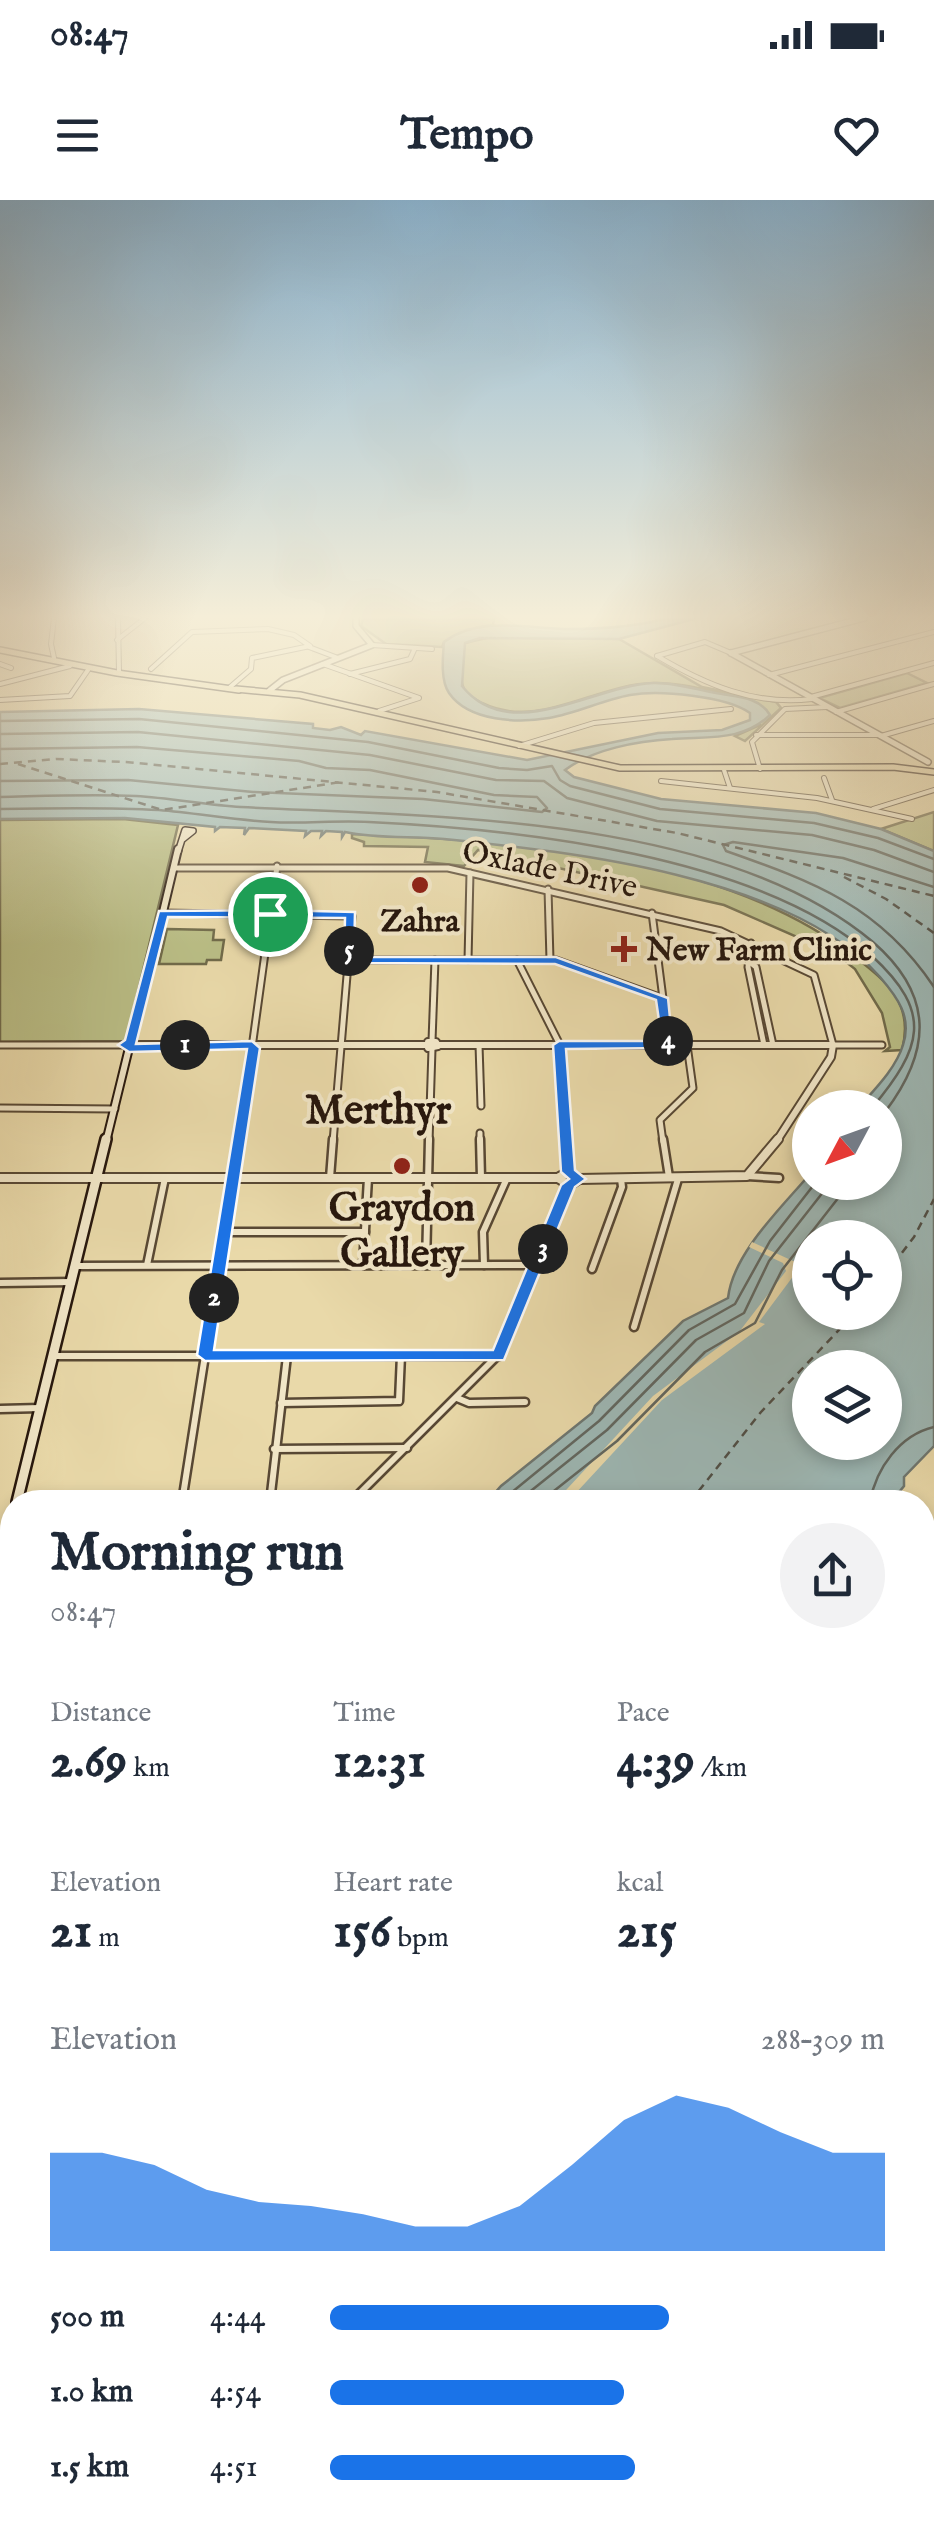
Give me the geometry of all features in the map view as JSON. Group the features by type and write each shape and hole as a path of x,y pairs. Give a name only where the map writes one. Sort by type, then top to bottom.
{"main road":[{"path":"433,726 584,762 644,770 920,770"},
{"path":"725,771 920,770 934,774"},
{"path":"20,1490 183,838"}],"street":[{"path":"518,746 591,726"},
{"path":"760,769 752,742 764,726"},
{"path":"862,726 932,762"},
{"path":"756,736 879,736 914,726"},
{"path":"920,770 932,762"},
{"path":"725,771 730,788"},
{"path":"824,778 833,801"},
{"path":"661,781 833,801 912,819"},
{"path":"872,810 934,790"},
{"name":"Oxlade Drive","path":"175,866 430,867 548,889 721,931 814,975 833,1045"},
{"path":"184,1490 277,866"},
{"path":"468,960 470,872"},
{"path":"548,889 550,960"},
{"path":"652,913 669,1045"},
{"path":"163,914 351,915 330,1178"},
{"path":"751,943 748,967 768,1045"},
{"path":"348,960 550,960 662,998"},
{"path":"426,1265 435,960"},
{"path":"517,960 559,1045 568,1172"},
{"path":"634,1327 674,1178 660,1120 693,1088 687,1045"},
{"path":"747,1176 790,1125 831,1057 833,1045"},
{"path":"0,1046 882,1045"},
{"path":"479,1046 480,1106"},
{"path":"0,1108 114,1109"},
{"path":"480,1133 481,1178"},
{"path":"1,1181 558,1178 568,1172"},
{"path":"568,1172 579,1179"},
{"path":"147,1265 165,1178"},
{"path":"363,1265 368,1178"},
{"path":"484,1265 483,1230 507,1178"},
{"path":"558,1178 569,1185"},
{"path":"363,1490 499,1356 569,1185 579,1179 779,1178"},
{"path":"592,1269 622,1187 621,1179"},
{"path":"224,1232 365,1232"},
{"path":"76,1266 537,1265"},
{"path":"0,1283 72,1282"},
{"path":"282,1403 399,1401 401,1355"},
{"path":"53,1356 499,1356"},
{"path":"271,1490 287,1356"},
{"path":"457,1398 470,1403 524,1402"},
{"path":"0,1408 40,1408"},
{"path":"274,1449 406,1448"}],"green space":[{"path":"757,726 761,726 745,741 735,736"},
{"path":"934,812 934,851 881,829"},
{"path":"123,819 178,825 126,1041 0,1042 0,820"},
{"path":"352,834 547,849 680,875 743,895 802,922 878,976 901,1008 905,1034 902,1050 885,1051 890,1047 882,1013 855,969 836,954 724,905 478,850 464,866 425,862 428,847 364,846"},
{"path":"167,929 214,930 213,940 224,940 221,960 207,960 206,964 159,964"}],"water":[{"path":"0,726 313,726 330,730 341,727 361,735 365,731 527,760 658,733 754,726 724,736 631,744 602,751 565,770 574,777 661,799 816,813 881,829 934,851 934,1446 904,1477 901,1490 498,1490 592,1413 683,1321 728,1298 739,1264 792,1194 792,1200 902,1200 902,1090 874,1090 900,1054 904,1017 898,1000 880,977 841,943 792,915 737,892 677,875 554,852 345,832 342,837 342,832 326,831 321,836 322,831 311,831 305,836 306,831 249,828 244,835 245,828 220,827 215,831 215,827 125,818 0,819"}],"pier":[{"path":"752,1242 792,1261 792,1278 759,1322 765,1324 662,1400 579,1490 566,1490 653,1396 739,1332 786,1271 783,1263 749,1247"}],"ferry route":[{"path":"0,764 56,759 126,762 338,782"},
{"path":"18,764 162,810 338,782"},
{"path":"338,782 437,792 677,833 934,896"},
{"path":"844,877 886,899 934,933"},
{"path":"902,1253 934,1199"},
{"path":"699,1490 761,1412 839,1330"}],"place":[{"name":"Zahra","path":"420,885"},
{"name":"New Farm Clinic","path":"624,949"},
{"name":"Graydon Gallery","path":"402,1166"}],"district":[{"name":"Merthyr","path":"378,1108"}],"route":[{"path":"163,914 270,914 351,915 348,960 556,960 662,998 669,1045 559,1045 568,1172 579,1179 569,1185 499,1356 205,1355 254,1048 124,1045 132,1042 163,914"}]}
